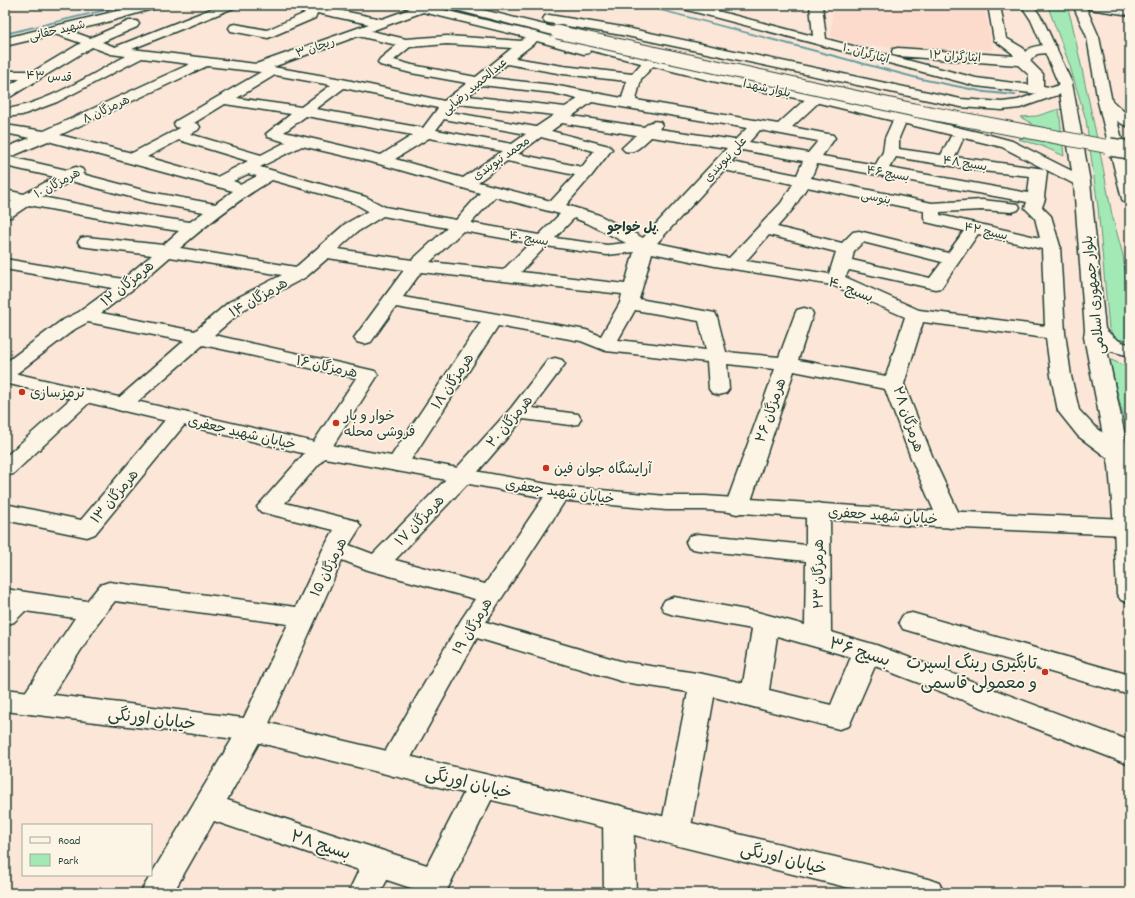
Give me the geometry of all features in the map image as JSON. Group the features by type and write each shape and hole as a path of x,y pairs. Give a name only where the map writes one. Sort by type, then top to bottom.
{"main road":[{"name":"شهید حقانی","path":"5,42 155,5"},
{"path":"116,51 232,5"},
{"path":"295,5 315,7 384,23"},
{"path":"408,5 505,29 529,41"},
{"name":"بلوار شهدا","path":"448,5 560,27 622,31 961,103 1002,106 1020,104 1059,90"},
{"name":"بلوار شهدا","path":"490,5 560,27 587,48 651,61 717,78 814,98 1007,144 1082,182"},
{"name":"ایثارگران ۱۰","path":"680,5 976,82 1036,89 1059,90"},
{"path":"816,5 820,41"},
{"path":"994,5 1000,40 1018,51 1022,61 1036,74 1036,89"},
{"name":"بلوار جمهوری اسلامی","path":"1027,5 1039,12 1051,50 1065,83 1059,90 1082,182 1095,330 1094,337 1117,454 1126,527 1130,594"},
{"path":"1129,10 1080,6 1093,37 1105,102 1127,173 1130,199"},
{"path":"268,34 312,15 315,7"},
{"name":"ریحان ۳","path":"56,30 116,51 257,68 421,9"},
{"path":"5,94 91,42 133,24"},
{"path":"560,27 948,108 1130,138"},
{"path":"560,27 778,82 1045,136 1130,150"},
{"path":"235,28 268,34 316,47"},
{"path":"481,41 505,29"},
{"path":"358,32 406,43 446,40 529,41 587,48"},
{"name":"عبدالحمید رضایی","path":"383,160 426,133 447,107 529,41"},
{"path":"406,43 385,62 411,69 478,81 553,89 588,97 757,125"},
{"path":"553,89 563,70 587,48"},
{"name":"ایثارگران ۱۲","path":"855,50 937,54 1022,61"},
{"path":"1022,61 1032,51 1051,50"},
{"path":"5,113 29,109 93,79 140,54"},
{"path":"505,60 563,70 634,78"},
{"path":"628,103 634,78 651,61"},
{"name":"هرمزگان ۸","path":"5,154 205,62"},
{"path":"257,68 342,83 447,107 604,149 586,172 563,210 542,240 506,277"},
{"path":"133,159 193,127 182,124 273,71"},
{"name":"قدس ۴۳","path":"5,75 38,75 93,79"},
{"path":"342,83 273,134 383,160 465,184"},
{"name":"محمد نبوبندی","path":"465,184 588,97"},
{"path":"781,129 814,98"},
{"path":"224,100 341,117 426,133 586,172"},
{"path":"1105,102 1118,115 1130,123"},
{"path":"981,137 994,132 1001,126 1003,119 998,112 989,105"},
{"name":"بسیج ۴۶","path":"447,107 563,115 647,132 738,145 812,158 1035,204"},
{"path":"630,148 672,110"},
{"path":"868,195 879,171 891,152 892,138 900,119"},
{"name":"علی نبوبندی","path":"646,246 757,125 828,138 812,158"},
{"path":"5,129 47,136 245,189"},
{"path":"177,135 260,160"},
{"path":"946,161 956,139"},
{"path":"219,182 300,141"},
{"name":"بسیج ۴۸","path":"891,152 982,166 1039,172 1036,182 1035,204"},
{"name":"هرمزگان ۱۰","path":"5,213 27,199 71,176 110,153"},
{"path":"734,263 787,206 802,182 812,158"},
{"path":"5,161 71,176 149,197 218,209"},
{"name":"بنوسی","path":"720,164 932,208 1035,204"},
{"name":"بسیج ۴۰","path":"245,168 360,200 380,211 578,247 607,250 646,246"},
{"name":"هرمزگان ۱۲","path":"5,373 68,325 86,316 127,285 192,228 245,189 270,175"},
{"name":"محمد نبوبندی","path":"364,338 416,266 460,226 491,191 465,184"},
{"name":"بسیج ۴۰","path":"491,191 593,219 646,246 716,261 836,280 915,315 1055,333"},
{"path":"5,195 119,217 192,228"},
{"path":"1035,204 1043,216 1051,246 1055,333 1061,376 1069,411 1086,432 1117,454"},
{"name":"بسیج ۴۲","path":"932,208 932,218 1051,246"},
{"name":"هرمزگان ۱۴","path":"122,404 236,306 300,273 351,228 380,211"},
{"path":"766,228 844,256 935,284 974,228"},
{"path":"836,280 844,256 859,236 953,259"},
{"path":"87,242 167,250 300,273"},
{"path":"606,345 631,296 646,246"},
{"path":"325,252 631,296 708,317 717,357 719,389"},
{"path":"5,264 127,285"},
{"path":"391,300 586,336 606,345 787,364 894,384"},
{"name":"هرمزگان ۲۶","path":"737,507 804,314"},
{"name":"هرمزگان ۲۸","path":"915,315 894,384 922,458 950,520"},
{"path":"86,316 199,338"},
{"name":"هرمزگان ۱۸","path":"397,464 493,319"},
{"path":"1095,330 1104,340 1115,347 1130,350"},
{"name":"هرمزگان ۱۶","path":"199,338 368,375 319,450"},
{"name":"هرمزگان ۲۰","path":"462,476 518,412 555,364"},
{"name":"خیابان شهید جعفری","path":"5,377 319,450 558,493 643,501 950,520 1126,527"},
{"path":"5,469 85,396"},
{"path":"518,412 570,419"},
{"name":"هرمزگان ۱۳","path":"5,512 86,529 179,418"},
{"name":"هرمزگان ۱۵","path":"156,893 252,730 335,549 349,526 269,507 319,450"},
{"name":"هرمزگان ۱۷","path":"377,564 462,476"},
{"name":"هرمزگان ۱۹","path":"393,764 470,627 558,493"},
{"name":"هرمزگان ۲۳","path":"818,511 818,638"},
{"path":"698,542 818,554"},
{"path":"335,549 377,564 491,594"},
{"path":"19,701 108,591 303,617"},
{"path":"10,605 93,611"},
{"name":"بسیج ۳۶","path":"674,606 766,624 867,652 1130,753"},
{"path":"912,622 1130,685"},
{"path":"754,697 766,624"},
{"path":"470,627 624,672 703,684 839,718 867,652"},
{"path":"675,832 703,684"},
{"name":"خیابان اورنگی","path":"19,701 252,730 928,893"},
{"name":"بسیج ۲۸","path":"207,806 435,882 483,786"},
{"path":"618,818 620,893"},
{"path":"364,893 379,864"}],"shaded area":[{"path":"833,5 984,5 993,50 862,46 831,37"}],"green space":[{"path":"1052,6 1068,9 1072,23 1112,215 1123,255 1130,313 1129,340 1117,340 1109,329 1098,207 1086,120 1069,63 1048,7"},
{"path":"1059,109 1064,156 1042,146 1018,139 1029,136 1034,131 1031,123 1020,117 1037,116"},
{"path":"1109,359 1125,366 1130,366 1130,444"}],"waterway":[{"path":"5,34 128,5"},
{"path":"641,5 921,79 985,92 1015,95"}],"place":[{"name":"ترمزسازی","path":"22,392"},
{"name":"خوار و بار فروشی محله","path":"336,423"},
{"name":"آرایشگاه جوان فین","path":"546,468"},
{"name":"تابگیری رینگ اسپرت و معمولی قاسمی","path":"1045,672"}],"district":[{"name":"پل خواجو.","path":"633,226"}]}
